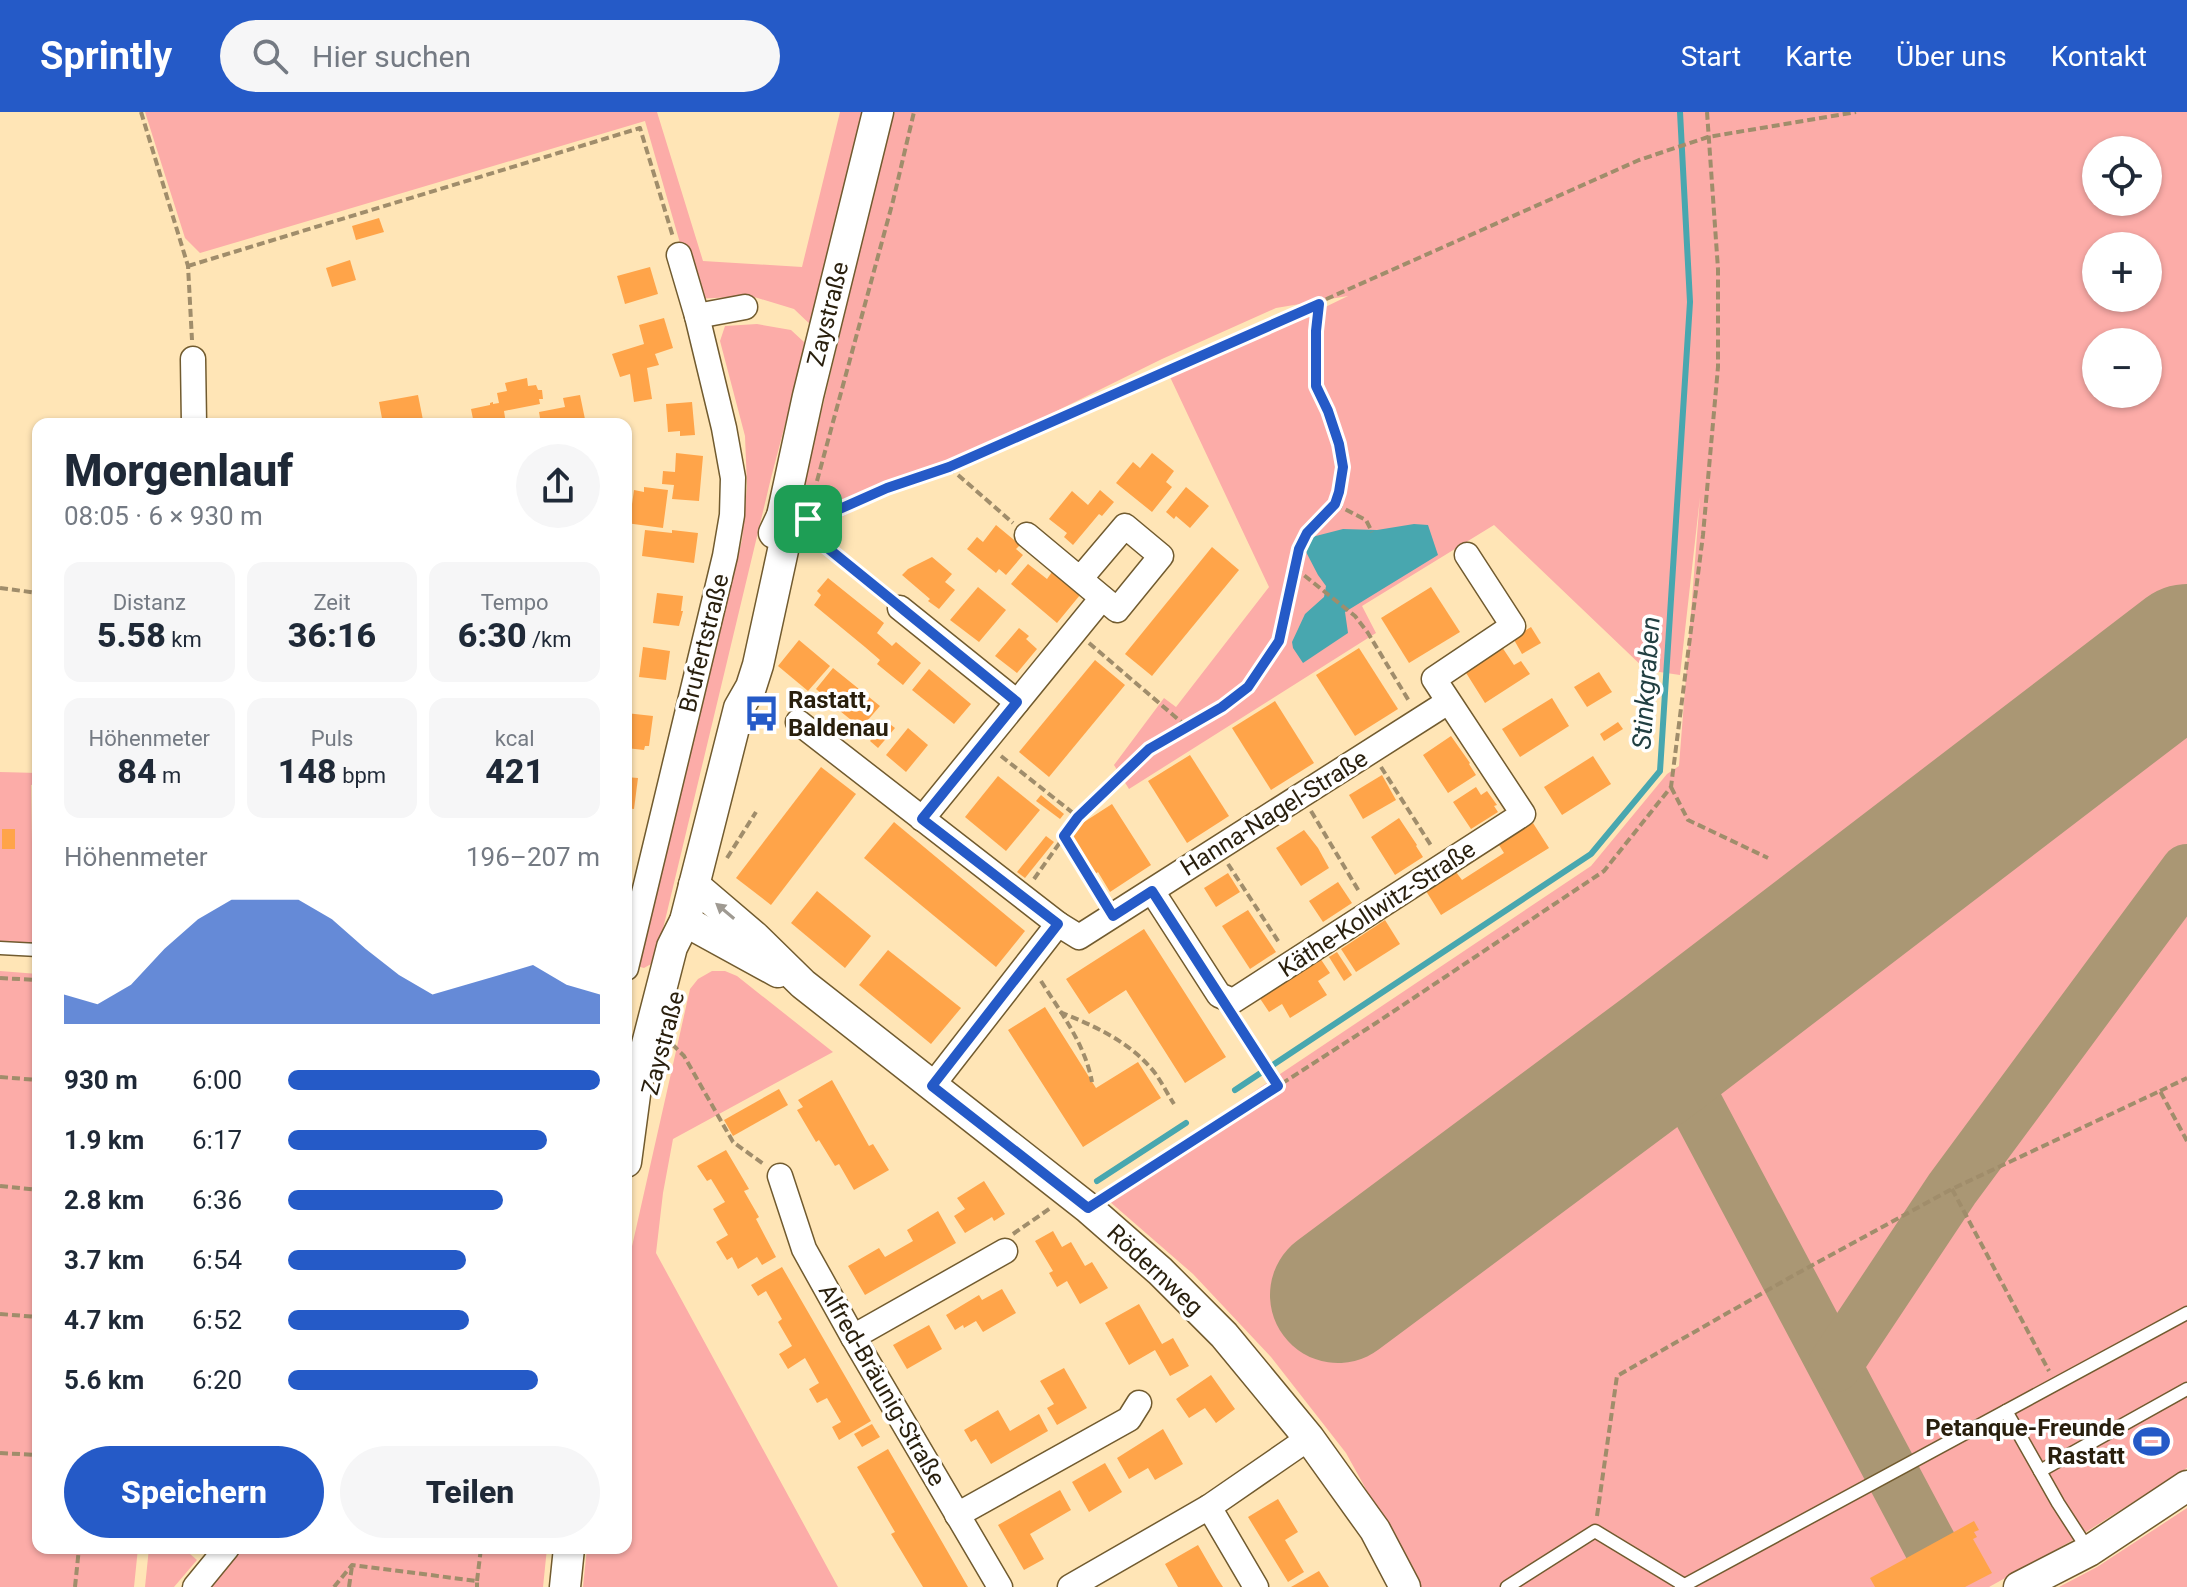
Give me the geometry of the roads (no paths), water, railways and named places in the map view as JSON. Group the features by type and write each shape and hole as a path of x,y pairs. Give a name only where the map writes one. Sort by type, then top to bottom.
{"street":[{"name":"Zaystraße","path":"632,1121 639,1074 672,947 685,921 739,708 751,687 758,665 785,541 800,515 808,396 878,112"},
{"name":"Brufertstraße","path":"633,906 725,556 732,515 733,478 727,441 679,255"},
{"path":"697,316 745,307"},
{"path":"193,359 194,418"},
{"path":"1027,535 1117,610 1161,556 1125,526 1080,579"},
{"path":"1448,702 1434,679 1513,626 1467,555"},
{"path":"922,819 1102,598"},
{"path":"900,608 1017,702"},
{"name":"Hanna-Nagel-Straße","path":"1058,924 1079,937 1448,702"},
{"name":"Käthe-Kollwitz-Straße","path":"1152,891 1219,995 1233,1001 1523,814 1448,702"},
{"path":"798,722 1058,924 932,1086"},
{"name":"Rödernweg","path":"694,885 755,937 803,984 1079,1201 1160,1271 1224,1335 1309,1438 1375,1530 1405,1587"},
{"name":"Zaystraße","path":"632,1146 651,1095 666,1037 686,951 685,921"},
{"name":"Rödernweg","path":"685,921 803,984"},
{"name":"Alfred-Bräunig-Straße","path":"780,1176 804,1249 1000,1587"},
{"path":"853,1337 1005,1251"},
{"path":"957,1515 1129,1419 1139,1403"},
{"path":"1070,1587 1209,1507 1309,1438"},
{"path":"2019,1587 2089,1551 2187,1486"},
{"path":"1209,1507 1256,1587"},
{"path":"195,1587 218,1554"},
{"path":"565,1587 568,1554"}],"lane":[{"path":"0,948 32,950"},
{"path":"1507,1587 1595,1531 1682,1586 2187,1313"},
{"path":"2040,1471 2187,1389"},
{"path":"2006,1411 2089,1551"}],"water":[{"path":"1428,525 1438,555 1345,612 1348,633 1303,663 1292,642 1305,614 1324,597 1326,586 1305,550 1312,537 1343,529 1377,530"}],"waterway":[{"name":"Stinkgraben","path":"1235,1090 1591,854 1660,771 1690,302 1680,112"},
{"name":"Stinkgraben","path":"1097,1181 1186,1123"}],"place":[{"name":"Rastatt, Baldenau","path":"762,714"},
{"name":"Petanque-Freunde Rastatt","path":"2151,1442"}]}
